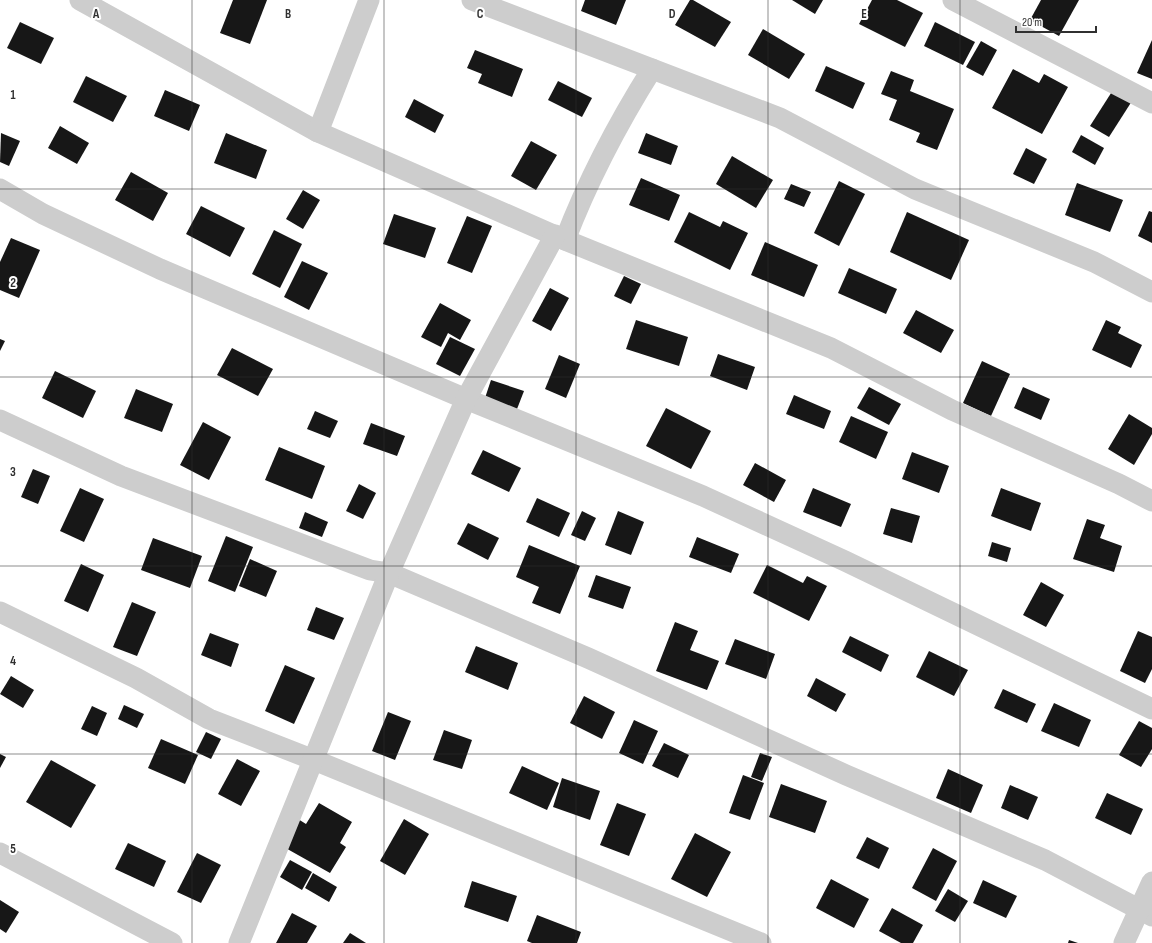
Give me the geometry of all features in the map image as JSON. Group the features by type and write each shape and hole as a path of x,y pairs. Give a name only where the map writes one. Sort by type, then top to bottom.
{"street":[{"path":"80,0 318,132 560,237 831,348 952,410 1119,484 1152,501"},
{"path":"318,132 369,0"},
{"path":"472,0 780,118 915,189 1094,262 1152,292"},
{"path":"953,0 1152,103"},
{"path":"239,943 389,573 466,399 576,211 626,110 652,69"},
{"path":"0,189 43,214 160,269 466,399 703,496 845,561 1152,710"},
{"path":"0,420 122,476 370,570 389,573 588,658 846,775 1046,860 1145,913"},
{"path":"0,612 136,678 209,719 314,760 760,943"},
{"path":"0,853 172,943"},
{"path":"1124,943 1145,913 1152,882"}],"building":[{"path":"233,0 267,0 250,44 220,33"},
{"path":"585,0 626,0 616,25 581,11"},
{"path":"690,0 693,0 731,22 715,47 675,25"},
{"path":"792,0 823,0 815,14"},
{"path":"872,0 897,0 923,13 905,47 859,24"},
{"path":"1041,0 1079,0 1059,36 1030,20"},
{"path":"20,22 54,38 41,64 7,48"},
{"path":"935,22 975,42 963,65 924,46"},
{"path":"763,29 805,54 789,79 748,55"},
{"path":"1152,40 1152,79 1137,73"},
{"path":"981,41 997,50 983,76 966,67"},
{"path":"475,50 523,69 512,97 478,83 482,74 467,68"},
{"path":"826,66 865,83 853,109 815,91"},
{"path":"1013,69 1039,83 1044,74 1068,87 1042,134 992,108"},
{"path":"891,71 914,80 910,91 954,109 937,150 916,142 920,133 889,120 897,100 881,94"},
{"path":"86,76 127,96 113,122 73,102"},
{"path":"558,81 592,98 582,117 548,100"},
{"path":"165,90 200,105 189,131 154,116"},
{"path":"1113,90 1132,101 1109,137 1090,126"},
{"path":"414,99 444,115 435,133 405,117"},
{"path":"60,126 89,143 77,164 48,148"},
{"path":"1,133 20,141 9,166 0,162"},
{"path":"226,133 267,150 256,179 214,163"},
{"path":"646,133 678,146 671,165 638,153"},
{"path":"1081,135 1104,148 1095,165 1072,152"},
{"path":"531,141 557,155 536,190 511,176"},
{"path":"1026,148 1047,159 1034,184 1013,174"},
{"path":"732,156 773,180 756,208 716,184"},
{"path":"131,172 168,193 153,221 115,200"},
{"path":"641,178 680,195 669,221 629,205"},
{"path":"839,181 865,194 839,246 814,233"},
{"path":"1077,183 1123,200 1110,232 1065,215"},
{"path":"791,184 811,192 804,207 784,199"},
{"path":"303,190 320,200 303,229 286,219"},
{"path":"201,206 245,228 230,257 186,234"},
{"path":"1149,211 1152,212 1152,243 1138,236"},
{"path":"689,212 720,227 723,221 748,233 730,270 674,242"},
{"path":"907,212 969,240 951,280 890,252"},
{"path":"394,214 436,228 425,258 383,244"},
{"path":"467,216 492,226 472,273 447,263"},
{"path":"274,230 302,244 280,288 252,274"},
{"path":"11,238 40,250 19,298 0,290 0,262"},
{"path":"765,242 818,265 804,297 751,275"},
{"path":"302,261 328,273 309,310 284,297"},
{"path":"849,268 897,289 886,314 838,293"},
{"path":"624,276 641,284 631,304 614,296"},
{"path":"550,288 569,298 551,331 532,321"},
{"path":"440,303 471,320 460,340 448,333 441,347 421,337"},
{"path":"916,310 954,330 941,353 903,333"},
{"path":"636,320 688,337 679,366 626,349"},
{"path":"1106,320 1121,327 1118,333 1142,345 1131,368 1092,350"},
{"path":"450,337 475,349 460,376 436,364"},
{"path":"0,339 5,341 0,351"},
{"path":"232,348 273,369 258,396 217,375"},
{"path":"718,354 755,367 747,390 710,376"},
{"path":"559,355 580,364 566,398 545,389"},
{"path":"982,361 1010,374 991,416 963,403"},
{"path":"55,371 96,391 83,418 42,398"},
{"path":"491,380 524,391 517,409 485,398"},
{"path":"869,387 901,404 889,425 857,408"},
{"path":"1023,387 1050,399 1041,420 1014,408"},
{"path":"136,389 173,404 162,432 124,418"},
{"path":"794,395 831,411 824,429 786,414"},
{"path":"666,408 711,431 691,469 646,446"},
{"path":"315,411 338,421 330,438 307,429"},
{"path":"1129,414 1152,428 1152,434 1134,465 1108,449"},
{"path":"851,416 888,432 876,459 839,442"},
{"path":"203,422 231,437 209,480 180,465"},
{"path":"371,423 405,436 397,456 363,444"},
{"path":"279,447 325,466 312,499 265,480"},
{"path":"483,450 521,468 509,492 471,474"},
{"path":"912,452 949,466 939,493 902,479"},
{"path":"755,463 786,480 774,502 743,485"},
{"path":"33,469 50,476 38,504 21,497"},
{"path":"359,484 376,493 363,519 346,511"},
{"path":"80,488 104,499 84,542 60,531"},
{"path":"813,488 851,504 841,527 803,512"},
{"path":"1001,488 1041,503 1031,531 991,516"},
{"path":"537,498 570,513 559,537 526,522"},
{"path":"891,508 920,516 912,543 883,534"},
{"path":"582,511 596,518 585,541 571,535"},
{"path":"618,511 644,522 631,555 605,545"},
{"path":"305,512 328,522 322,537 299,528"},
{"path":"1087,519 1105,525 1100,538 1122,546 1114,572 1073,559"},
{"path":"468,523 499,538 488,560 457,544"},
{"path":"226,536 253,547 235,592 208,581"},
{"path":"697,537 739,554 731,573 689,557"},
{"path":"153,538 202,556 190,588 141,570"},
{"path":"992,542 1011,548 1007,562 988,556"},
{"path":"529,545 580,566 560,614 532,603 539,587 516,577"},
{"path":"250,559 277,571 266,597 239,586"},
{"path":"81,564 104,575 88,612 64,601"},
{"path":"767,565 803,583 807,576 827,586 809,621 753,593"},
{"path":"596,575 631,587 623,609 588,597"},
{"path":"1041,582 1064,595 1046,627 1023,615"},
{"path":"132,602 156,612 137,656 113,647"},
{"path":"316,607 344,618 334,640 307,630"},
{"path":"675,622 698,631 690,650 719,661 707,690 656,671"},
{"path":"1138,631 1152,637 1152,669 1145,683 1120,671"},
{"path":"210,633 239,644 231,667 201,655"},
{"path":"850,636 889,655 881,672 842,652"},
{"path":"735,639 775,654 766,679 725,664"},
{"path":"476,646 518,663 508,690 465,672"},
{"path":"929,651 968,670 954,696 916,677"},
{"path":"285,665 315,678 294,724 265,711"},
{"path":"11,676 34,690 23,708 0,694"},
{"path":"816,678 846,694 836,712 807,696"},
{"path":"1003,689 1036,704 1027,723 994,708"},
{"path":"584,696 615,712 602,739 570,723"},
{"path":"1054,703 1091,720 1079,747 1041,731"},
{"path":"124,705 144,714 137,728 118,719"},
{"path":"92,706 107,713 97,736 81,729"},
{"path":"388,712 411,721 395,760 372,751"},
{"path":"634,720 658,731 643,764 619,753"},
{"path":"1139,721 1152,728 1152,749 1141,767 1119,755"},
{"path":"444,730 472,740 462,769 433,760"},
{"path":"206,732 221,739 211,759 196,752"},
{"path":"161,739 198,755 185,784 148,768"},
{"path":"664,743 689,755 678,778 652,766"},
{"path":"760,753 772,757 762,781 751,777"},
{"path":"0,754 6,757 0,768"},
{"path":"237,759 260,771 241,806 218,794"},
{"path":"51,760 96,785 71,828 26,802"},
{"path":"522,766 559,783 547,810 509,793"},
{"path":"948,769 983,785 971,813 936,798"},
{"path":"743,775 764,783 750,820 729,813"},
{"path":"562,778 600,791 590,820 553,807"},
{"path":"781,784 827,801 815,833 769,817"},
{"path":"1010,785 1038,797 1028,820 1001,808"},
{"path":"1107,793 1143,809 1131,835 1095,818"},
{"path":"319,803 352,822 340,843 346,847 330,873 282,846 298,819 306,824"},
{"path":"617,803 646,814 629,856 600,845"},
{"path":"404,819 429,834 405,875 380,861"},
{"path":"695,833 731,852 707,897 671,879"},
{"path":"867,837 889,848 879,869 856,858"},
{"path":"128,843 166,861 154,887 115,869"},
{"path":"933,848 957,861 936,901 912,888"},
{"path":"197,853 221,865 201,903 177,892"},
{"path":"290,860 312,872 302,890 280,877"},
{"path":"313,873 337,887 329,902 305,888"},
{"path":"831,879 869,899 854,928 816,908"},
{"path":"983,880 1017,896 1006,918 973,903"},
{"path":"472,881 517,896 508,922 464,907"},
{"path":"948,889 968,901 955,922 935,911"},
{"path":"0,900 19,912 6,933 0,929"},
{"path":"892,908 923,925 913,943 901,943 879,931"},
{"path":"292,913 317,926 307,943 276,943"},
{"path":"537,915 581,932 577,943 532,943 527,941"},
{"path":"350,933 366,943 343,943"},
{"path":"1069,940 1078,943 1068,943"}]}
